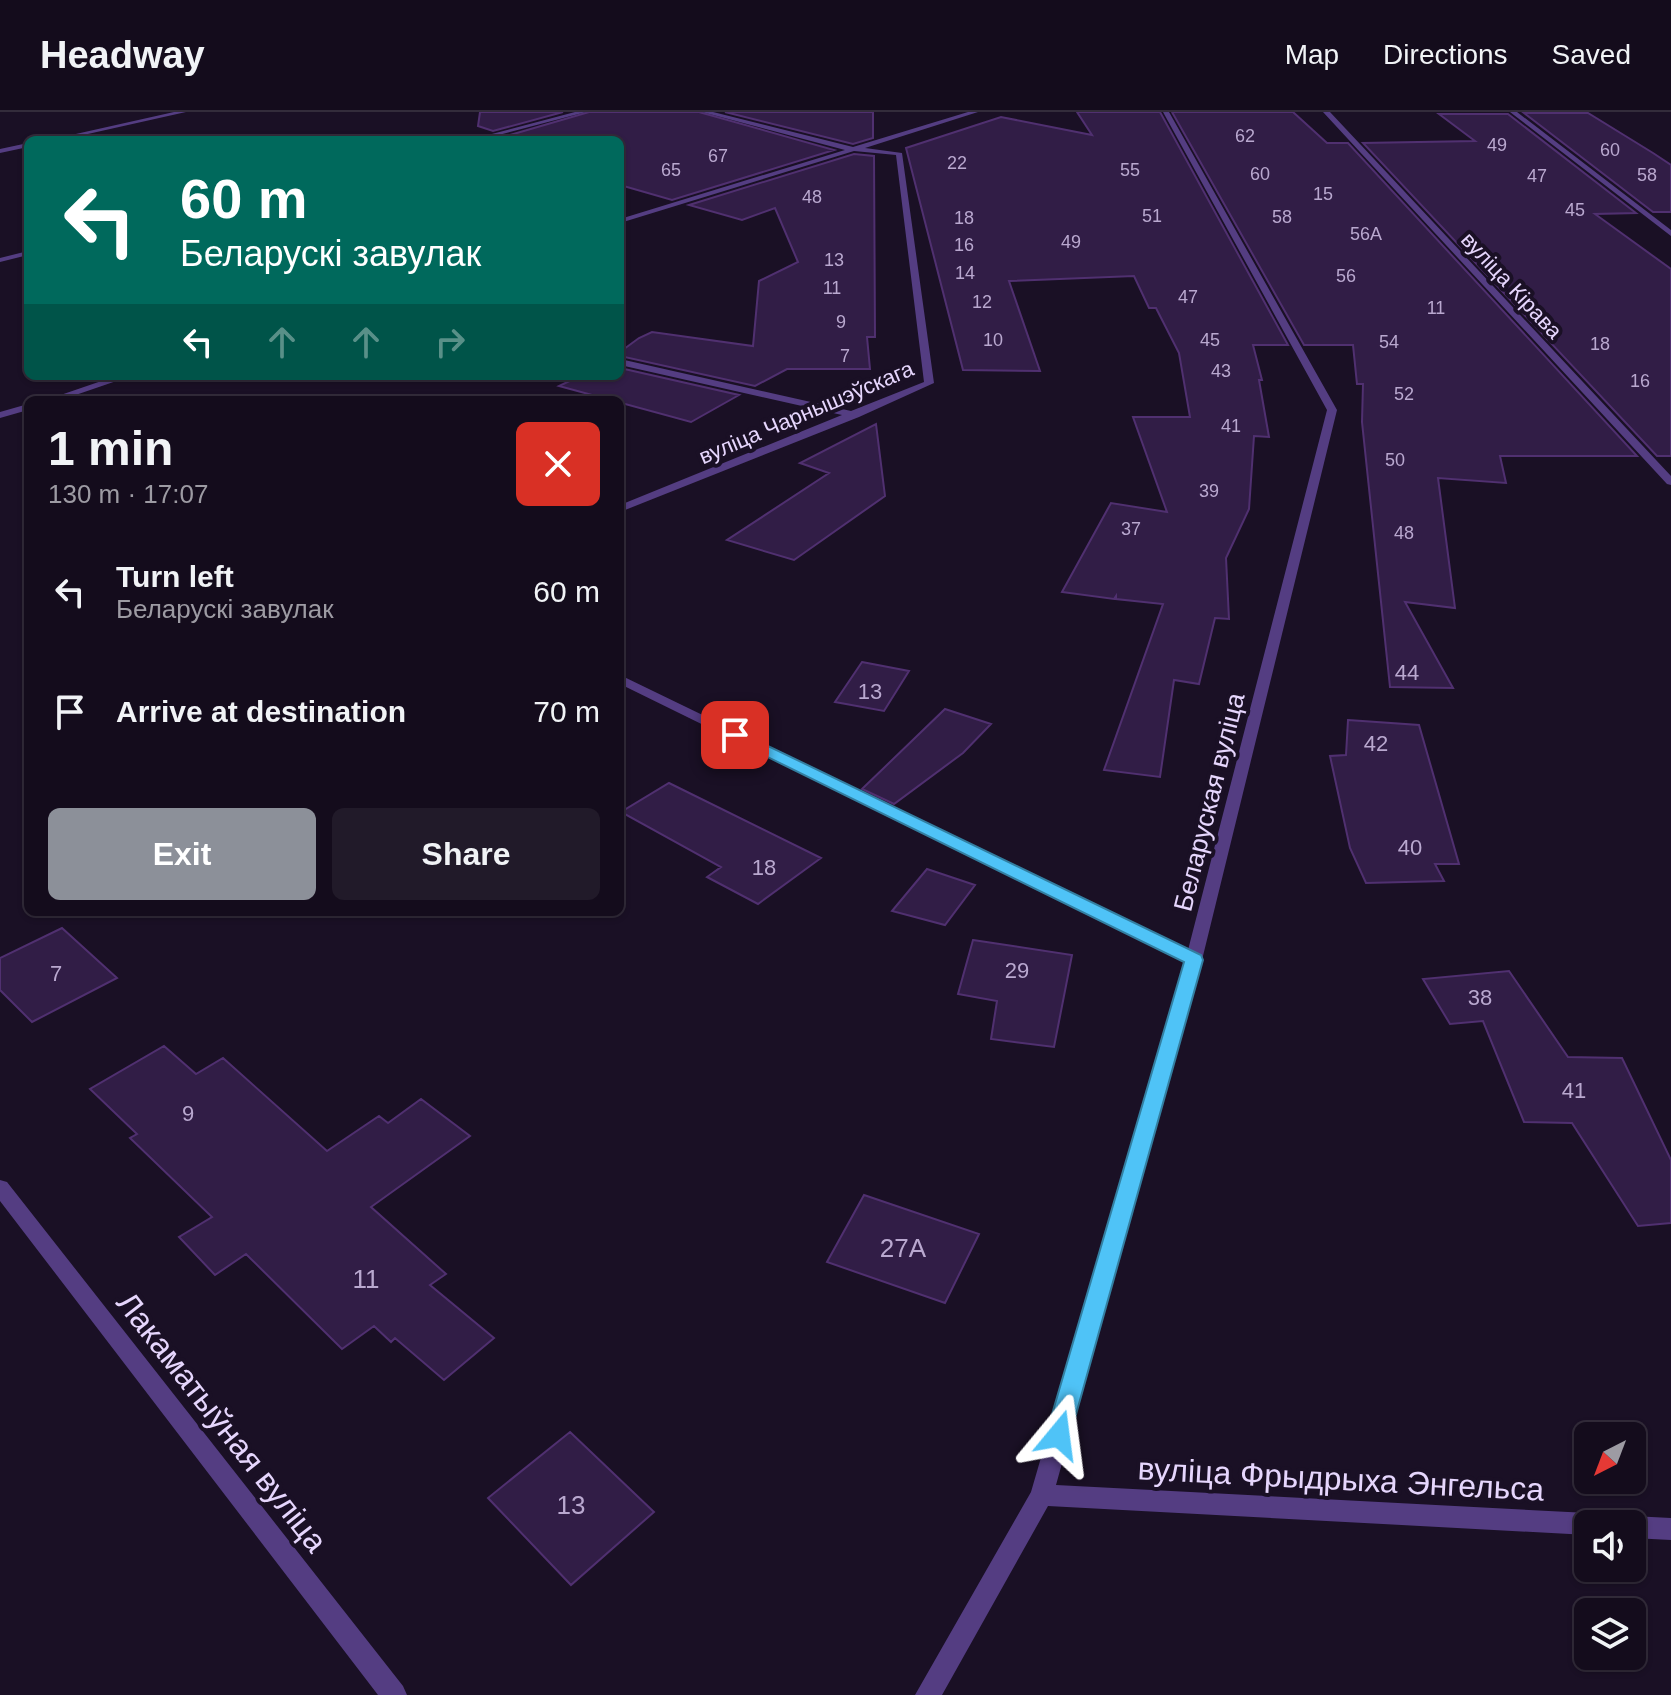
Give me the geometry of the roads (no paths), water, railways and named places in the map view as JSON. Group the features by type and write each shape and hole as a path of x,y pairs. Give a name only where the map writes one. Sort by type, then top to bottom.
{"street":[{"path":"71,136 183,112"},
{"path":"488,136 583,112"},
{"path":"705,112 851,149"},
{"path":"624,220 975,112"},
{"name":"Беларуская вуліца","path":"928,1695 1042,1495 1194,960 1332,410 1166,112"},
{"name":"вуліца Кірава","path":"1326,112 1671,482"},
{"path":"1513,112 1671,234"},
{"path":"0,151 24,146"},
{"name":"вуліца Чарнышэўскага","path":"624,507 929,383 899,153 851,149"},
{"path":"0,260 24,254"},
{"path":"624,363 855,415"},
{"path":"64,396 114,380"},
{"path":"0,415 24,408"},
{"path":"624,681 1194,960"},
{"name":"Лакаматыўная вуліца","path":"0,1187 394,1695"},
{"name":"вуліца Фрыдрыха Энгельса","path":"1042,1495 1574,1523"},
{"path":"1646,1528 1671,1529"}]}
